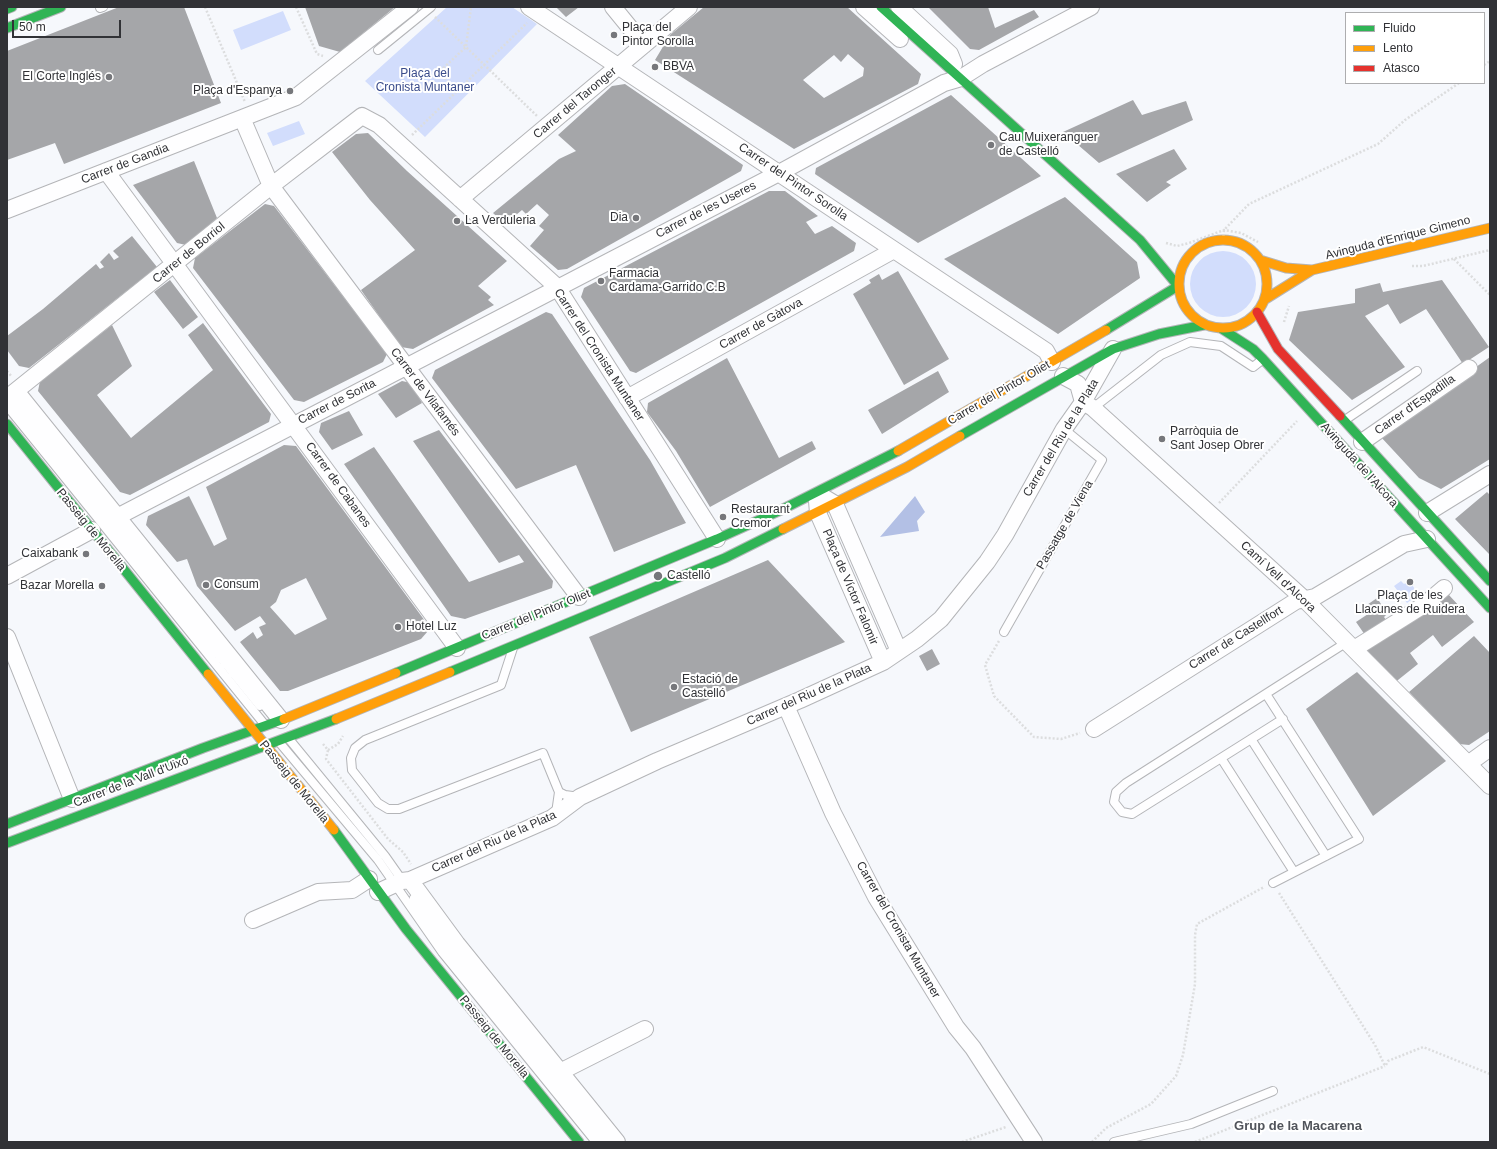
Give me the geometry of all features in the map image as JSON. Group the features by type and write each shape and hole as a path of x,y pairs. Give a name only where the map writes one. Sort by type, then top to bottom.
{"main road":[{"path":"7,9 12,7"},
{"path":"7,28 61,7"},
{"path":"881,7 1140,240 1178,286 1186,309 1204,325 1222,328 1242,324 1257,312 1264,300 1266,280 1260,260 1250,250 1237,243 1223,240 1205,244 1187,253 1181,268 1178,286"},
{"name":"Avinguda d'Enrique Gimeno","path":"1260,260 1286,268 1312,270 1490,228"},
{"path":"1140,240 1161,245"},
{"name":"Avinguda d'Enrique Gimeno","path":"1264,300 1312,270"},
{"name":"Carrer del Pintor Oliet","path":"265,746 277,730 457,648 717,539 816,493 899,450 1028,377 1178,286"},
{"name":"Avinguda de l'Alcora","path":"1257,312 1278,349 1490,581"},
{"name":"Carrer del Pintor Oliet","path":"252,730 277,730 514,646 725,558 908,467 1063,376 1113,349 1159,334 1204,325"},
{"name":"Avinguda de l'Alcora","path":"1222,328 1253,349 1263,359 1490,608"},
{"name":"Passeig de Morella","path":"7,424 265,746 431,960 579,1142"},
{"name":"Carrer de la Vall d'Uixó","path":"7,824 252,730"},
{"name":"Carrer de la Vall d'Uixó","path":"7,843 210,764 265,746"}],"street":[{"name":"Carrer de Gandia","path":"7,210 296,97 338,64 373,45 410,7"},
{"path":"614,7 644,45"},
{"name":"Carrer del Taronger","path":"460,199 690,7"},
{"path":"864,7 933,68 961,78"},
{"path":"899,7 950,54 961,78"},
{"name":"Carrer de les Useres","path":"557,287 779,173 944,83 961,78 983,64 1091,7"},
{"name":"Carrer del Pintor Sorolla","path":"533,10 1046,351 1052,362"},
{"name":"Carrer del Cronista Muntaner","path":"362,116 379,125 557,287 717,539"},
{"name":"Carrer de Borriol","path":"9,397 271,186 362,116"},
{"path":"246,117 271,186"},
{"name":"Carrer de Cabanes","path":"106,171 457,648"},
{"name":"Carrer de Vilafamés","path":"271,186 579,598"},
{"name":"Carrer de Gàtova","path":"627,398 894,250"},
{"name":"Carrer de Sorita","path":"117,517 557,287"},
{"name":"Carrer del Riu de la Plata","path":"253,920 318,892 352,890 374,885 402,882 552,818 580,797 657,761 786,706 883,662 941,618 987,562 1005,535 1064,429 1088,405 1113,349"},
{"name":"Carrer d'Espadilla","path":"1362,442 1469,368"},
{"name":"Camí Vell d'Alcora","path":"1063,376 1078,384 1088,405 1304,599 1490,786"},
{"path":"9,397 117,517 277,730"},
{"path":"1427,513 1490,474"},
{"path":"816,493 835,504"},
{"path":"816,493 818,513"},
{"name":"Plaça de Víctor Falomir","path":"835,504 899,651"},
{"name":"Plaça de Víctor Falomir","path":"818,513 883,662"},
{"path":"1404,544 1412,523"},
{"path":"7,576 92,530"},
{"name":"Carrer de Castellfort","path":"1094,729 1296,601 1314,597 1404,544 1427,539"},
{"path":"1351,646 1424,605 1444,588"},
{"path":"7,637 72,799"},
{"name":"Carrer del Cronista Muntaner","path":"786,706 834,814 876,897 956,1027 973,1048 1034,1142"},
{"path":"1468,764 1490,748"},
{"path":"402,882 439,921 617,1142"},
{"path":"560,1072 645,1029"}],"lane":[{"path":"373,45 432,11"},
{"path":"1088,405 1161,355 1190,342 1221,346 1253,368 1263,359"},
{"path":"1343,421 1417,371"},
{"path":"9,397 277,730 378,860 402,882 442,952 596,1142"},
{"name":"Passatge de Viena","path":"1004,632 1102,460 1064,429"},
{"path":"514,646 501,685 365,740 355,748 350,758 352,770 378,803 388,809 399,809 543,753 559,792 558,808 552,818"},
{"path":"1283,719 1132,814 1122,812 1114,802 1116,792 1126,783 1266,694 1351,646"},
{"path":"1266,694 1359,839 1273,883"},
{"path":"277,730 315,769 385,856 448,947 606,1142"},
{"path":"1251,739 1326,856"},
{"path":"1221,758 1294,872"},
{"path":"559,792 565,795 580,797"},
{"path":"1114,1142 1191,1124 1273,1090"}],"path":[{"path":"205,7 246,117"},
{"path":"296,7 317,54 338,64"},
{"path":"457,91 439,72 466,47 471,7"},
{"path":"401,145 484,65 533,10"},
{"path":"432,11 484,65 548,126"},
{"path":"1161,245 1177,246 1224,230 1249,204 1378,144 1405,120 1458,84"},
{"path":"1223,240 1224,230"},
{"path":"1224,230 1241,233 1261,244"},
{"path":"1404,265 1423,266 1490,250"},
{"path":"1454,259 1490,295"},
{"path":"1284,326 1289,304"},
{"path":"1209,513 1298,420 1294,416 1305,406"},
{"path":"1004,632 985,665 994,696 1034,737 1061,739 1094,729"},
{"path":"315,769 326,759"},
{"path":"1092,1142 1106,1128 1150,1104 1176,1076 1183,1055 1195,984 1195,935 1197,924 1273,883 1375,1045 1385,1066"},
{"path":"1195,1142 1385,1066 1388,1061 1423,1047 1490,1074"},
{"path":"962,1142 1020,1122"}],"green space":[{"name":"Plaça del Cronista Muntaner","path":"447,7 512,7 537,24 425,137 365,81"},
{"path":"283,11 291,30 241,50 233,30"},
{"path":"299,121 305,134 273,146 267,133"},
{"path":"1217,251 1229,251 1241,256 1251,266 1256,278 1254,297 1241,312 1229,317 1217,317 1205,312 1195,302 1190,290 1190,278 1195,266 1205,256"},
{"path":"1401,581 1404,584 1409,581 1415,589 1410,593 1414,598 1407,603 1394,586"}],"shaded area":[{"path":"915,496 925,512 917,521 919,531 880,537"}],"building":[{"name":"El Corte Inglés","path":"119,7 184,7 221,103 64,164 55,143 7,160 7,51"},
{"path":"305,7 395,7 340,52 319,46"},
{"path":"556,7 579,7 566,17"},
{"path":"704,7 847,7 921,74 918,84 794,149 655,60 670,35","holes":["848,54 864,68 863,76 824,98 803,80 834,55 841,62"]},
{"path":"928,7 988,7 995,28 1034,10 1039,17 979,50 970,49"},
{"path":"625,84 743,165 741,171 567,269 558,270 530,246 544,230 539,226 549,215 537,204 526,214 522,210 505,224 493,213 559,159 576,151 558,135 612,86"},
{"path":"951,95 1041,176 918,243 815,174 816,168"},
{"path":"1133,100 1142,115 1186,101 1193,120 1099,163 1063,132"},
{"path":"368,133 407,171 507,261 478,286 491,297 488,300 494,305 413,349 401,347 361,290 415,250 370,200 332,152 356,134"},
{"path":"1174,149 1187,169 1166,182 1171,185 1147,202 1116,174"},
{"path":"194,161 217,218 186,245 177,243 133,185"},
{"path":"769,191 785,191 818,216 806,222 815,234 832,226 856,243 854,251 636,373 630,371 581,297 584,288"},
{"path":"1065,197 1137,262 1140,278 1058,334 944,259"},
{"path":"265,204 274,206 387,354 383,362 304,402 294,400 193,268 195,258"},
{"path":"132,236 157,267 29,368 19,366 7,350 7,336 43,309 96,264 100,269 104,267 100,262 109,253 114,260 119,257 113,251"},
{"path":"898,271 949,359 904,385 853,294 871,283 869,280 879,274 882,280"},
{"path":"170,280 198,317 183,329 154,292"},
{"path":"1442,280 1489,347 1463,364 1426,309 1400,324 1388,304 1365,316 1405,367 1352,400 1289,340 1298,312 1355,303 1355,289 1380,283 1383,292"},
{"path":"546,312 552,314 650,460 686,523 614,552 576,465 516,489 432,378 435,370"},
{"path":"203,323 271,414 269,422 130,495 120,492 38,391 40,381 112,325 132,366 97,395 131,438 213,370 188,335"},
{"path":"1490,357 1490,459 1441,489 1419,478 1380,436"},
{"path":"727,358 779,458 812,441 816,449 710,507 676,451 647,412 648,403"},
{"path":"938,371 949,392 882,434 868,410"},
{"path":"402,381 411,383 422,403 396,418 378,394"},
{"path":"349,411 363,435 332,450 319,432 321,423"},
{"path":"439,430 553,581 552,588 465,619 451,616 344,464 374,447 469,582 524,562 519,555 499,563 413,441"},
{"path":"284,445 296,446 428,625 428,631 421,639 288,691 280,691 240,642 253,632 257,639 263,635 259,627 266,624 260,616 235,631 197,586 187,559 177,562 146,525 148,516 189,496 214,546 227,539 206,487","holes":["306,578 327,619 295,635 270,607 276,602 281,590"]},
{"path":"1487,492 1490,495 1490,555 1455,519"},
{"name":"Estació de Castelló","path":"768,560 845,642 631,732 589,637"},
{"path":"1448,594 1474,622 1442,647 1433,635 1410,653 1418,664 1393,684 1363,652"},
{"path":"1377,598 1383,607 1385,606 1390,611 1384,617 1386,620 1365,635 1356,622 1368,614 1364,607"},
{"path":"1474,636 1490,653 1490,731 1469,745 1459,744 1409,692"},
{"path":"932,649 940,664 927,671 919,656"},
{"path":"1357,672 1446,761 1373,816 1306,709"}],"traffic: fast":[{"path":"7,9 12,7"},
{"path":"7,28 61,7"},
{"path":"881,7 1140,240 1178,286"},
{"path":"1106,330 1178,286"},
{"path":"960,436 1113,349 1159,334 1204,325"},
{"path":"1222,329 1253,349 1263,359 1490,608"},
{"path":"1340,416 1490,581"},
{"path":"7,424 208,674"},
{"path":"396,673 717,539 779,511 898,451"},
{"path":"450,672 725,558 783,529"},
{"path":"7,824 203,748 284,719"},
{"path":"7,843 336,719"},
{"path":"334,830 406,929 579,1142"}],"traffic: slow":[{"path":"1260,260 1286,268 1312,270 1490,228"},
{"path":"1223,240 1240,244 1254,253 1263,267 1267,284 1263,301 1254,315 1240,324 1223,328 1206,324 1192,315 1183,301 1179,284 1183,267 1192,253 1206,244 1223,240"},
{"path":"1264,300 1312,270"},
{"path":"898,451 1106,330"},
{"path":"783,529 907,467 960,436"},
{"path":"336,719 450,672"},
{"path":"284,719 396,673"},
{"path":"208,674 334,830"}],"traffic: jam":[{"path":"1257,312 1278,349 1340,416"}],"place":[{"name":"Plaça del Pintor Sorolla","path":"614,35"},
{"name":"BBVA","path":"655,67"},
{"name":"El Corte Inglés","path":"109,77"},
{"name":"Plaça d'Espanya","path":"290,91"},
{"name":"Cau Muixeranguer de Castelló","path":"991,145"},
{"name":"Dia","path":"636,218"},
{"name":"La Verduleria","path":"457,221"},
{"name":"Farmacia Cardama-Garrido C.B","path":"601,281"},
{"name":"Parròquia de Sant Josep Obrer","path":"1162,439"},
{"name":"Restaurant Cremor","path":"723,517"},
{"name":"Caixabank","path":"86,554"},
{"name":"Castelló","path":"658,576"},
{"name":"Plaça de les Llacunes de Ruidera","path":"1410,582"},
{"name":"Consum","path":"206,585"},
{"name":"Bazar Morella","path":"102,586"},
{"name":"Hotel Luz","path":"398,627"},
{"name":"Estació de Castelló","path":"674,687"}],"district":[{"name":"Grup de la Macarena","path":"1298,1126"}]}
